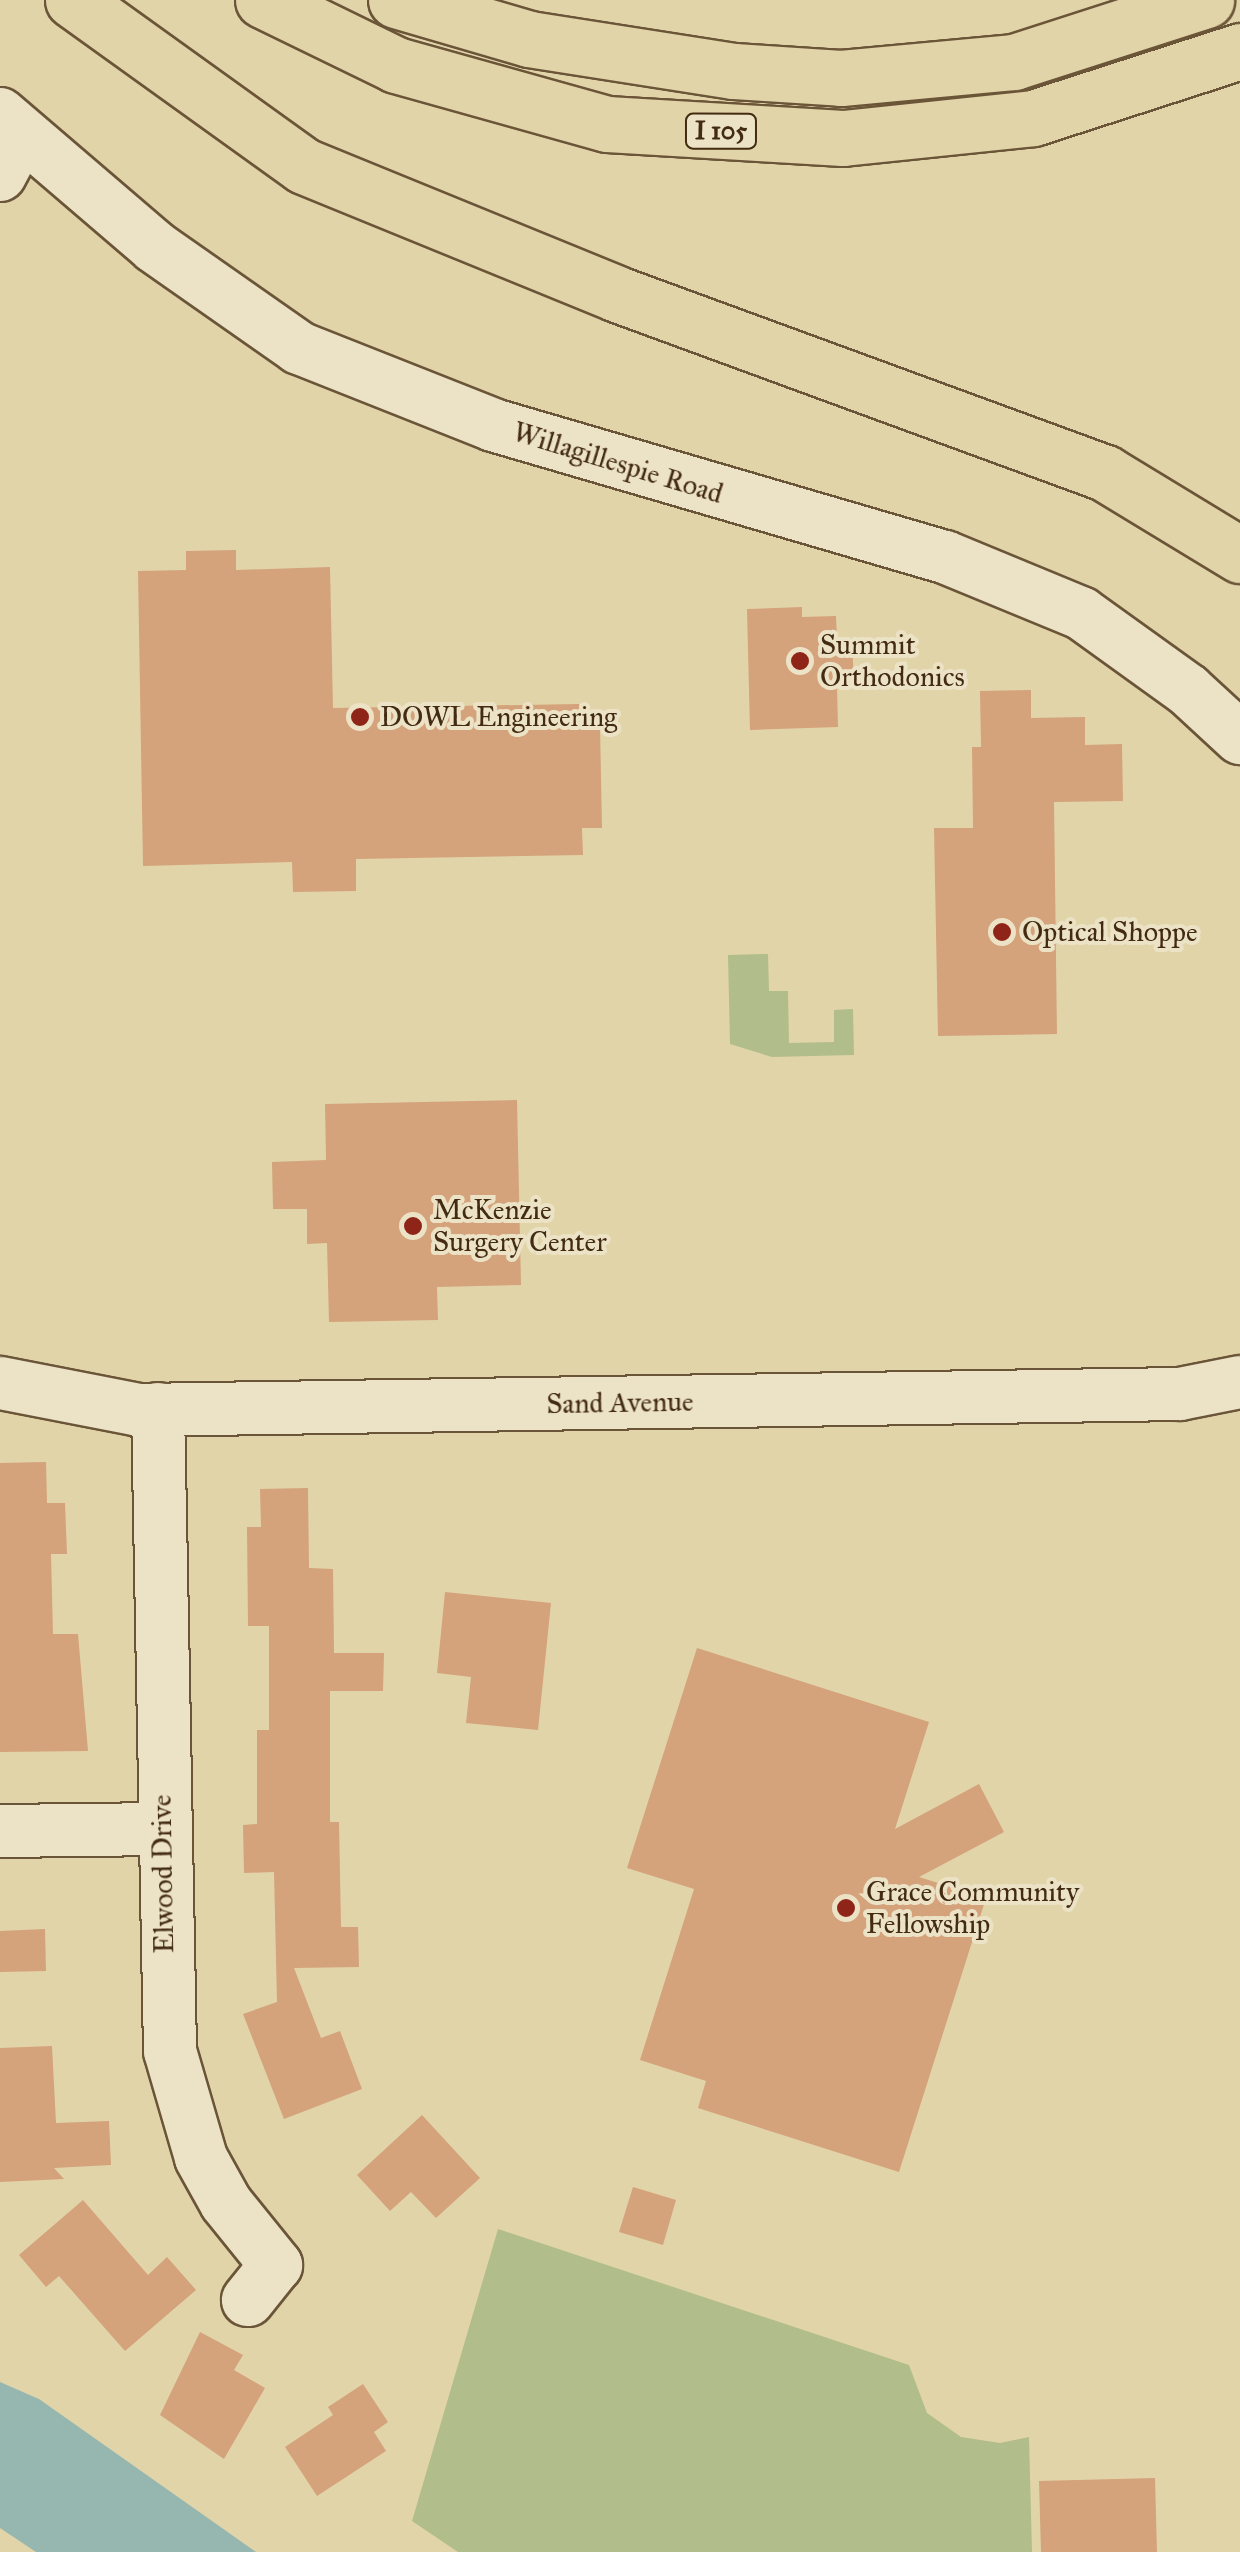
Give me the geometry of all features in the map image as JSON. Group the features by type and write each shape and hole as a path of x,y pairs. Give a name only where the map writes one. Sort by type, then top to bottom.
{"highway":[{"path":"73,0 304,166 617,294 1105,473 1240,554"},
{"name":"I 105","path":"263,0 396,65 607,124 843,138 1033,118 1217,60"},
{"name":"I 105","path":"396,0 529,39 636,57 841,78 1014,62 1190,6"},
{"path":"504,0 636,57"}],"street":[{"name":"Willagillespie Road","path":"7,141 225,301 299,348 493,425 945,556 1081,613 1188,690 1240,738"},
{"name":"Sand Avenue","path":"0,1383 77,1402 158,1409 1180,1394 1240,1382"},
{"name":"Elwood Drive","path":"158,1409 166,2012 182,2110 226,2203 276,2264 248,2300"},
{"path":"0,1831 162,1829"}],"green space":[{"path":"768,954 769,991 788,991 789,1043 834,1042 834,1010 853,1009 854,1055 772,1057 730,1044 728,955"},
{"path":"498,2229 909,2365 927,2413 961,2437 1000,2443 1029,2437 1032,2552 458,2552 412,2521"}],"water":[{"path":"0,2382 39,2399 256,2552 36,2552 0,2528"}],"building":[{"name":"DOWL Engineering","path":"236,550 236,570 330,567 333,708 579,704 580,726 600,726 602,828 582,828 583,855 356,859 356,891 293,892 292,862 143,866 138,571 186,570 186,551"},
{"name":"Summit Orthodonics","path":"802,607 802,617 836,616 837,638 852,638 854,685 837,686 838,727 750,730 747,609"},
{"name":"Optical Shoppe","path":"1031,690 1031,718 1085,717 1085,745 1122,744 1123,801 1054,802 1057,1034 938,1036 934,828 973,828 972,747 981,747 980,691"},
{"name":"McKenzie Surgery Center","path":"517,1100 521,1285 437,1287 438,1320 329,1322 327,1243 307,1244 307,1209 273,1209 272,1162 326,1160 325,1104"},
{"path":"46,1462 47,1503 65,1503 67,1554 51,1554 53,1634 78,1634 88,1751 0,1752 0,1463"},
{"path":"308,1488 309,1568 333,1569 334,1653 384,1653 383,1691 330,1691 330,1822 339,1822 341,1927 358,1927 359,1967 294,1968 321,2038 340,2031 362,2089 284,2119 243,2014 277,2002 274,1872 244,1873 243,1825 257,1824 257,1730 269,1730 269,1626 248,1626 247,1527 261,1527 260,1489"},
{"path":"445,1592 551,1603 538,1730 466,1723 471,1677 437,1673"},
{"name":"Grace Community Fellowship","path":"697,1648 929,1722 895,1829 979,1784 1004,1832 919,1877 986,1898 899,2172 698,2108 706,2081 640,2060 694,1889 627,1868"},
{"path":"45,1929 46,1971 0,1972 0,1931"},
{"path":"52,2046 56,2123 109,2121 111,2165 54,2168 64,2179 0,2182 0,2048"},
{"path":"422,2115 480,2178 436,2218 411,2192 390,2211 357,2175"},
{"path":"633,2187 676,2200 663,2245 619,2232"},
{"path":"83,2200 148,2275 167,2257 196,2290 125,2351 59,2276 46,2287 19,2255"},
{"path":"200,2332 243,2355 234,2370 265,2388 224,2459 160,2415"},
{"path":"363,2384 388,2422 374,2432 386,2451 317,2496 285,2447 333,2415 328,2407"},
{"path":"1155,2478 1157,2552 1041,2552 1039,2481"}],"place":[{"name":"Summit Orthodonics","path":"800,661"},
{"name":"DOWL Engineering","path":"360,717"},
{"name":"Optical Shoppe","path":"1002,932"},
{"name":"McKenzie Surgery Center","path":"413,1226"},
{"name":"Grace Community Fellowship","path":"846,1908"}]}
